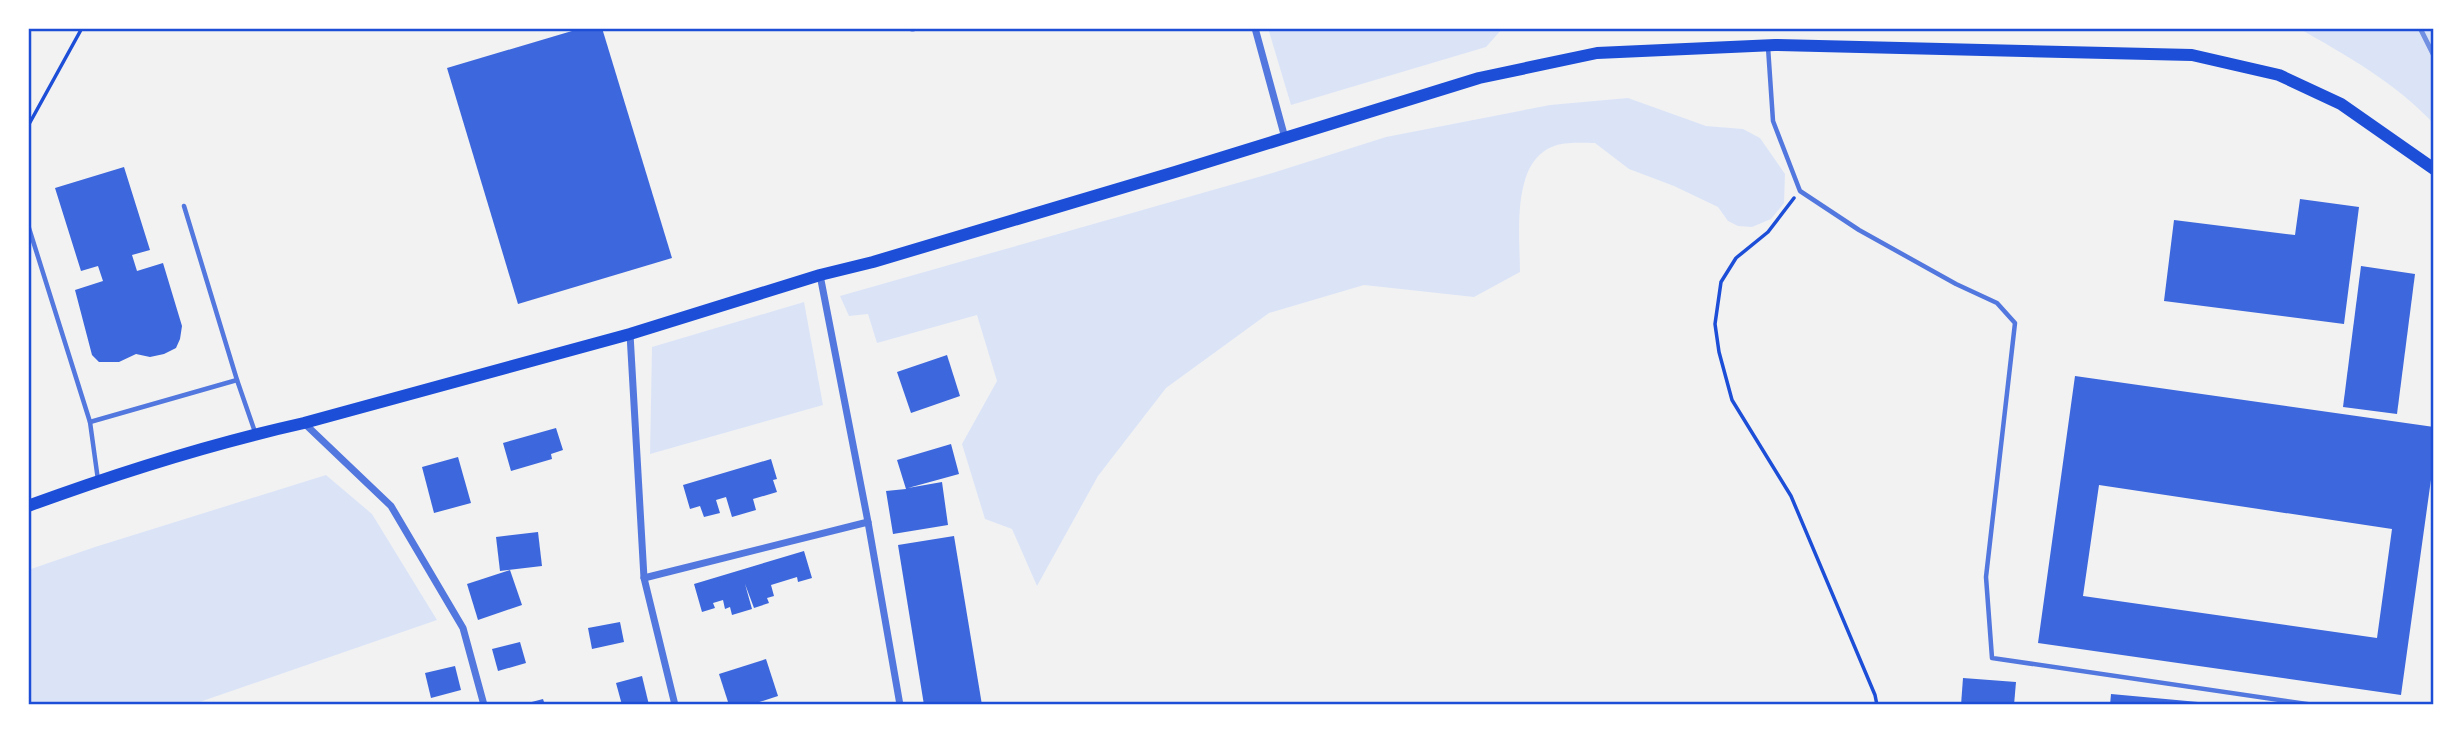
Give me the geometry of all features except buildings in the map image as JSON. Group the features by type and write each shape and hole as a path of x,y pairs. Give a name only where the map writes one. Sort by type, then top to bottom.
{"main road":[{"path":"28,506 98,480 256,434 630,334 1479,78 1597,53 1768,46 2192,55 2279,75 2341,104 2434,169"}],"street":[{"path":"1255,28 1284,138"},
{"path":"820,275 900,705"},
{"path":"630,334 644,578 675,705"},
{"path":"304,423 391,506 463,628 484,705"},
{"path":"644,578 868,522"}],"lane":[{"path":"1768,46 1773,121 1800,191 1859,230 1956,284 1997,303 2015,323 1986,577 1992,658 2314,705"},
{"path":"184,206 256,434"},
{"path":"28,225 90,422 98,480"},
{"path":"90,422 237,380"},
{"path":"2433,705 2434,693"}],"path":[{"path":"28,126 82,28"},
{"path":"1800,191 1768,232 1736,258 1721,282 1716,333 1732,400 1791,496 1877,705"}],"shaded area":[{"path":"1268,28 1503,28 1486,47 1291,105"},
{"path":"2298,28 2434,28 2434,124 2387,83"},
{"path":"1628,98 1706,126 1743,129 1760,138 1785,174 1784,203 1771,219 1752,227 1738,226 1728,221 1718,207 1629,169 1595,143 1557,145 1542,153 1531,165 1525,181 1519,219 1520,272 1474,297 1364,285 1269,313 1166,388 1098,476 1037,586 1012,529 985,519 962,444 997,381 977,315 877,343 868,314 849,316 840,296 1269,174 1386,137 1550,105"},
{"path":"804,302 823,405 650,454 652,347"},
{"path":"326,475 372,514 437,620 191,705 28,705 28,570"}],"railway":[{"path":"2420,28 2434,56"}]}
